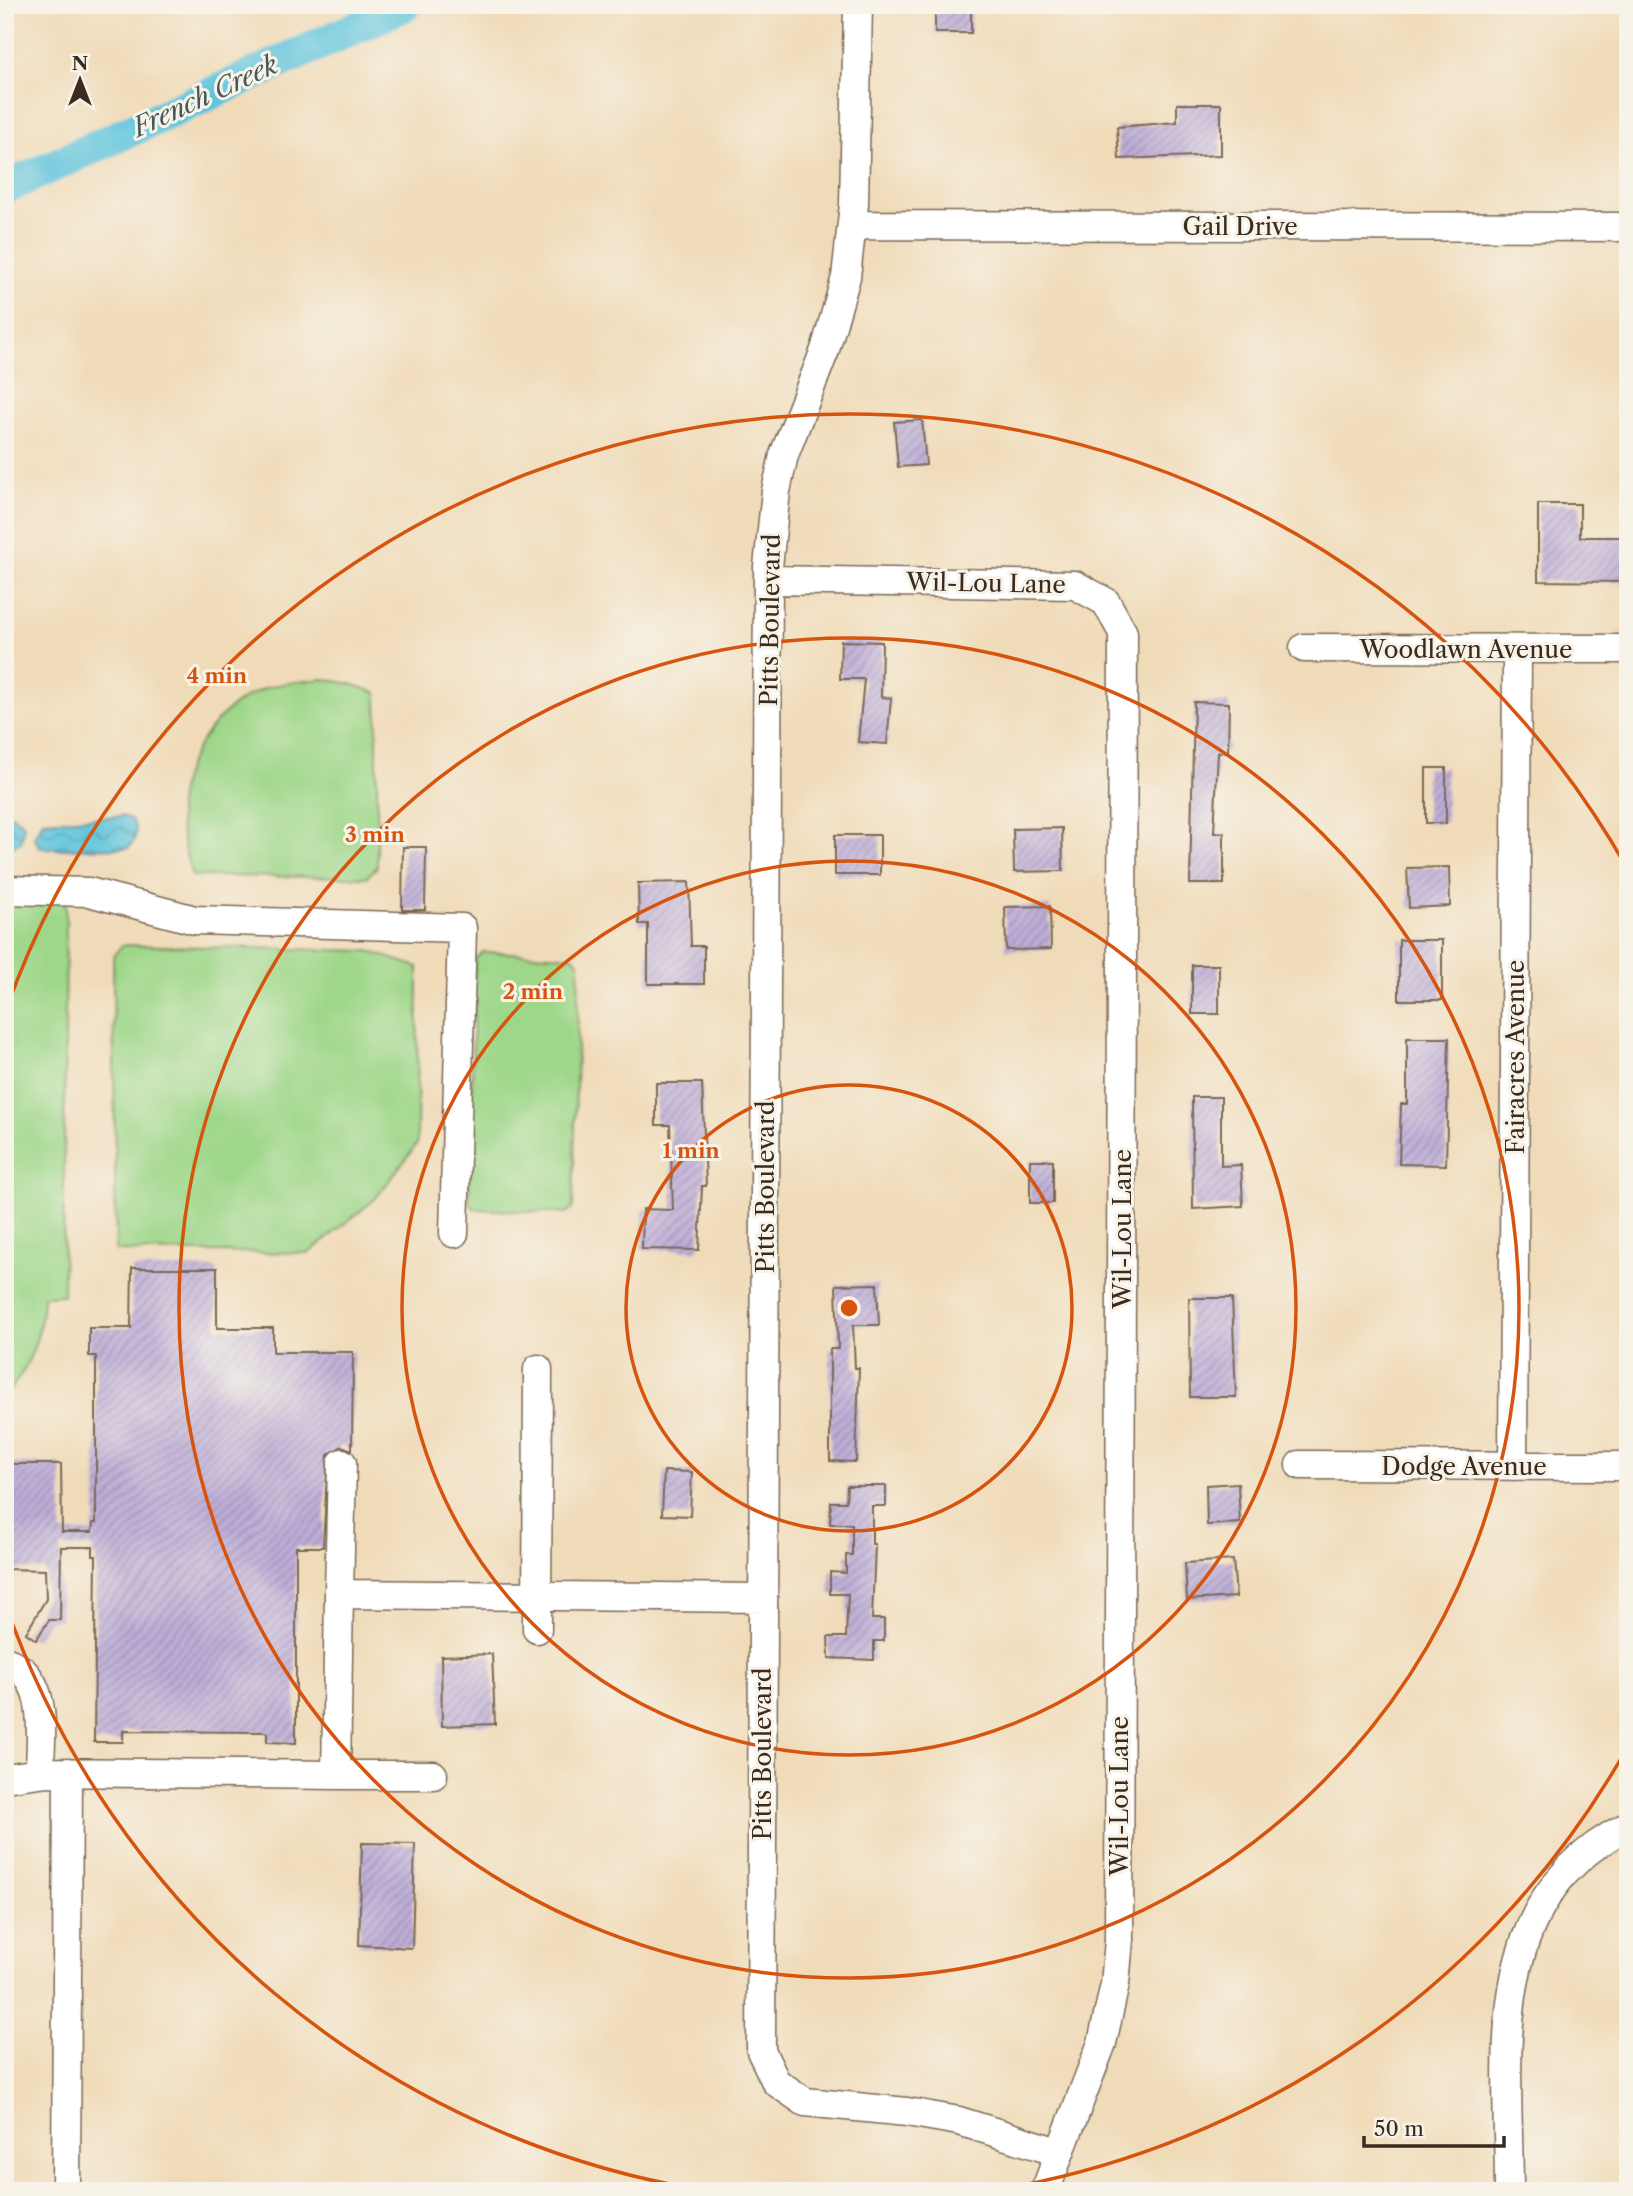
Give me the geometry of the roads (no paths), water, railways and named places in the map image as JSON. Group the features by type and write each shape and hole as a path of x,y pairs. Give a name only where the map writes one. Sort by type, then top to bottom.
{"street":[{"name":"Pitts Boulevard","path":"858,5 853,225 837,314 784,455 771,528 768,580 761,2039 766,2068 782,2088 805,2102 907,2112 958,2121 1009,2134 1059,2152"},
{"name":"Gail Drive","path":"853,225 1628,227"},
{"name":"Wil-Lou Lane","path":"768,580 1075,584 1106,602 1123,633 1126,651 1119,1940 1115,1984 1102,2043 1045,2191"},
{"name":"Woodlawn Avenue","path":"1304,648 1628,649"},
{"name":"Fairacres Avenue","path":"1513,1466 1517,649"},
{"path":"5,890 89,892 195,920 463,928 454,1233"},
{"path":"537,1629 538,1368"},
{"path":"336,1774 342,1462"},
{"name":"Dodge Avenue","path":"1300,1465 1628,1466"},
{"path":"339,1594 763,1598"},
{"path":"5,1661 25,1673 38,1696 40,1773"},
{"path":"66,2191 68,1772"},
{"path":"5,1778 68,1772 433,1774"},
{"path":"1508,2191 1510,1997 1523,1942 1539,1909 1560,1879 1587,1852 1628,1826"}],"water":[{"path":"5,815 12,815 24,825 21,842 6,851"},
{"path":"122,816 131,819 136,831 128,848 47,849 39,846 34,837 43,821"}],"waterway":[{"name":"French Creek","path":"5,188 405,5"}]}
